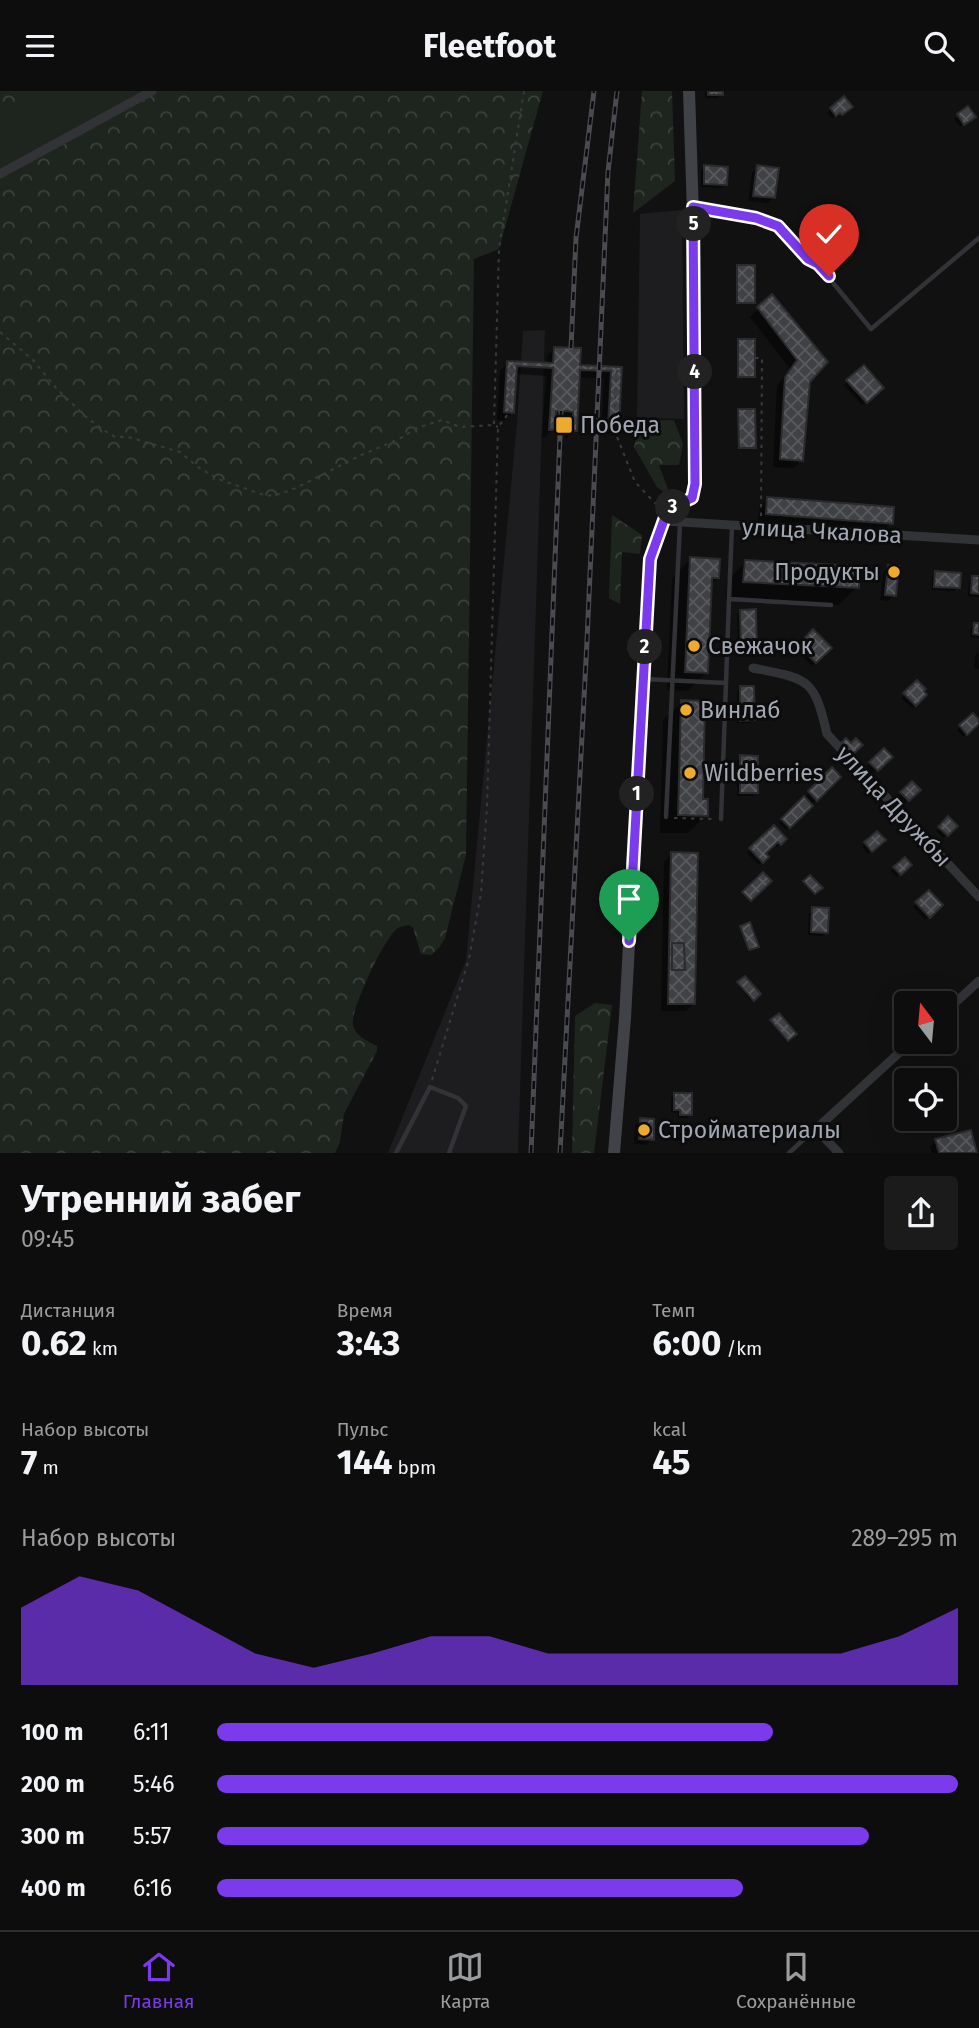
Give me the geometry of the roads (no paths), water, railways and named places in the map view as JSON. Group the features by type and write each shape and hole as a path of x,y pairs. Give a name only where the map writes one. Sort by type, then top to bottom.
{"main road":[{"path":"614,1153 625,1018 650,559 668,509 692,498 695,484 694,224 689,91"}],"street":[{"path":"0,174 152,91"},
{"name":"улица Чкалова","path":"665,521 979,540"},
{"name":"улица Дружбы","path":"754,669 795,677 814,691 827,734 979,897"},
{"path":"957,1001 979,981"},
{"path":"839,1153 816,1129 898,1054"}],"lane":[{"path":"693,207 756,218 778,226 808,259"},
{"path":"834,284 871,330 979,238"},
{"path":"666,817 680,522"},
{"path":"722,819 732,525"},
{"path":"729,599 831,605"},
{"path":"644,679 726,683"},
{"path":"396,1153 430,1087 458,1098 466,1106 449,1153"},
{"path":"789,1153 816,1129"}],"railway":[{"path":"571,348 576,238 594,91"},
{"path":"560,1153 608,172 617,91"},
{"path":"531,1153 561,411"}],"place":[{"name":"Победа","path":"564,425"},
{"name":"Продукты","path":"894,572"},
{"name":"Свежачок","path":"694,646"},
{"name":"Винлаб","path":"686,710"},
{"name":"Wildberries","path":"690,773"},
{"name":"Стройматериалы","path":"644,1130"}]}
